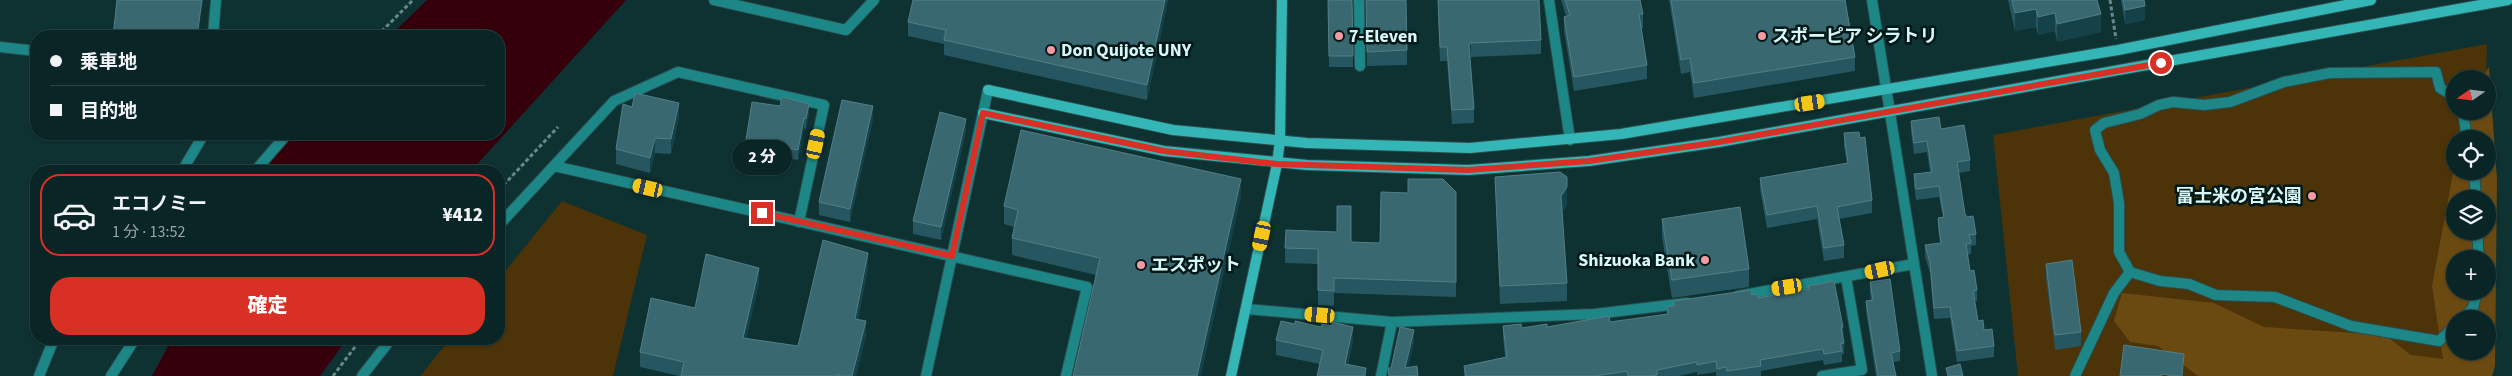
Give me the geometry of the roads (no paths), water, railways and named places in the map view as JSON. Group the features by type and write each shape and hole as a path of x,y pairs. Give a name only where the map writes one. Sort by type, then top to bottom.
{"street":[{"path":"214,30 216,0"},
{"path":"714,0 846,30 874,0"},
{"path":"1231,376 1277,164 1280,140 1282,0"},
{"path":"1359,0 1360,66"},
{"path":"1549,0 1570,140"},
{"path":"1872,0 1888,90 1932,376"},
{"path":"926,376 988,90 1173,130 1307,143 1470,148 1621,134 2118,50 2371,0"},
{"path":"983,113 1164,151 1277,164 1468,170 1589,161 1719,142 2508,0"},
{"path":"0,47 30,50"},
{"path":"505,219 614,101 678,72 824,105 799,222"},
{"path":"2446,92 2440,88 2436,72 2330,73 2284,82 2230,102 2204,105 2173,102 2159,105 2140,114 2104,123 2095,130 2100,150 2114,173 2119,203 2119,252 2130,272 2160,281 2188,284 2216,295 2275,297 2351,326 2370,330 2439,341 2446,334"},
{"path":"186,165 200,140"},
{"path":"260,165 282,140"},
{"path":"554,166 1087,287 1066,376"},
{"path":"1728,297 1914,264"},
{"path":"2075,376 2114,293 2130,272"},
{"path":"1822,376 1862,370 1846,277"},
{"path":"1247,309 1392,322 1595,314 1699,302"},
{"path":"1381,376 1392,322"},
{"path":"39,376 52,345"},
{"path":"111,376 131,345"},
{"path":"362,376 386,345"}],"place":[{"name":"7-Eleven","path":"1339,36"},
{"name":"スポーピア シラトリ","path":"1762,36"},
{"name":"Don Quijote UNY","path":"1051,50"},
{"name":"富士米の宮公園","path":"2312,196"},
{"name":"Shizuoka Bank","path":"1705,260"},
{"name":"エスポット","path":"1141,265"}]}
